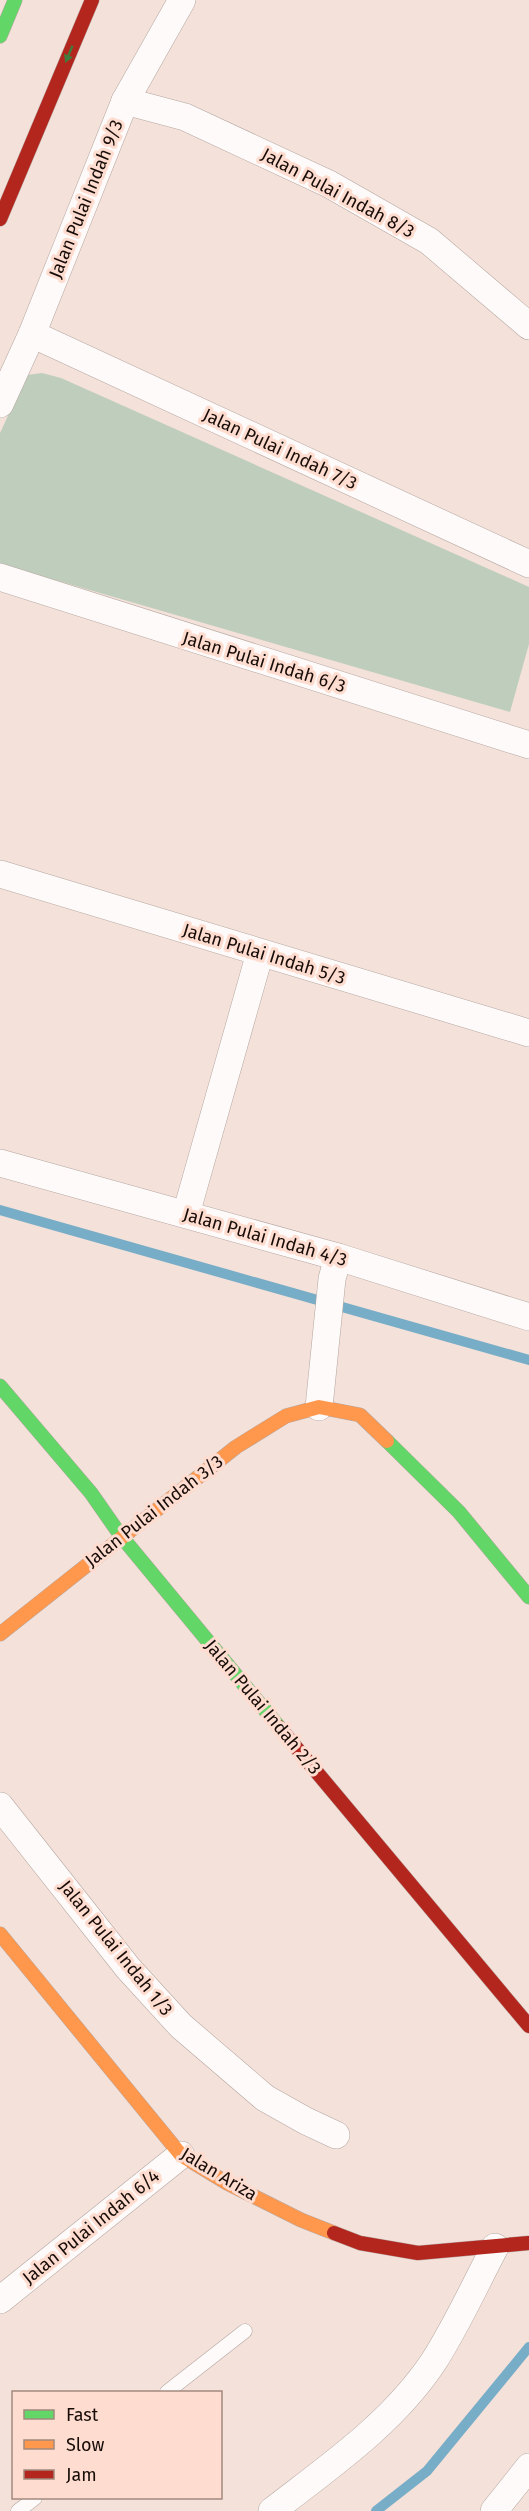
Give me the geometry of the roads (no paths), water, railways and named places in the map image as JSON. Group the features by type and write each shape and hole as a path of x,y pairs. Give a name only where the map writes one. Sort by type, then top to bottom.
{"street":[{"path":"0,36 15,0"},
{"path":"0,219 92,0"},
{"name":"Jalan Pulai Indah 9/3","path":"0,404 32,334 125,101 182,0"},
{"name":"Jalan Pulai Indah 8/3","path":"125,101 185,117 329,184 429,241 529,326"},
{"name":"Jalan Pulai Indah 7/3","path":"32,334 529,564"},
{"name":"Jalan Pulai Indah 6/3","path":"0,577 529,745"},
{"name":"Jalan Pulai Indah 5/3","path":"0,874 529,1033"},
{"path":"186,1214 260,953"},
{"name":"Jalan Pulai Indah 4/3","path":"0,1163 186,1214 336,1262 529,1317"},
{"path":"319,1407 336,1262"},
{"name":"Jalan Pulai Indah 2/3","path":"0,1386 91,1493 122,1536 529,2026"},
{"name":"Jalan Pulai Indah 3/3","path":"0,1635 236,1447 286,1416 319,1407 360,1415 459,1512 529,1597"},
{"name":"Jalan Pulai Indah 1/3","path":"0,1806 128,1968 181,2026 265,2098 306,2121 336,2134"},
{"name":"Jalan Ariza","path":"0,1934 181,2155 227,2183 301,2220 360,2243 418,2253 529,2243"},
{"name":"Jalan Pulai Indah 6/4","path":"0,2300 181,2155"},
{"path":"272,2511 374,2431 407,2394 433,2362 495,2247"},
{"path":"494,2511 529,2467"}],"lane":[{"path":"168,2391 245,2331"},
{"path":"18,2511 34,2499"}],"waterway":[{"path":"0,1210 529,1360"},
{"path":"376,2511 427,2471 529,2347"}]}
